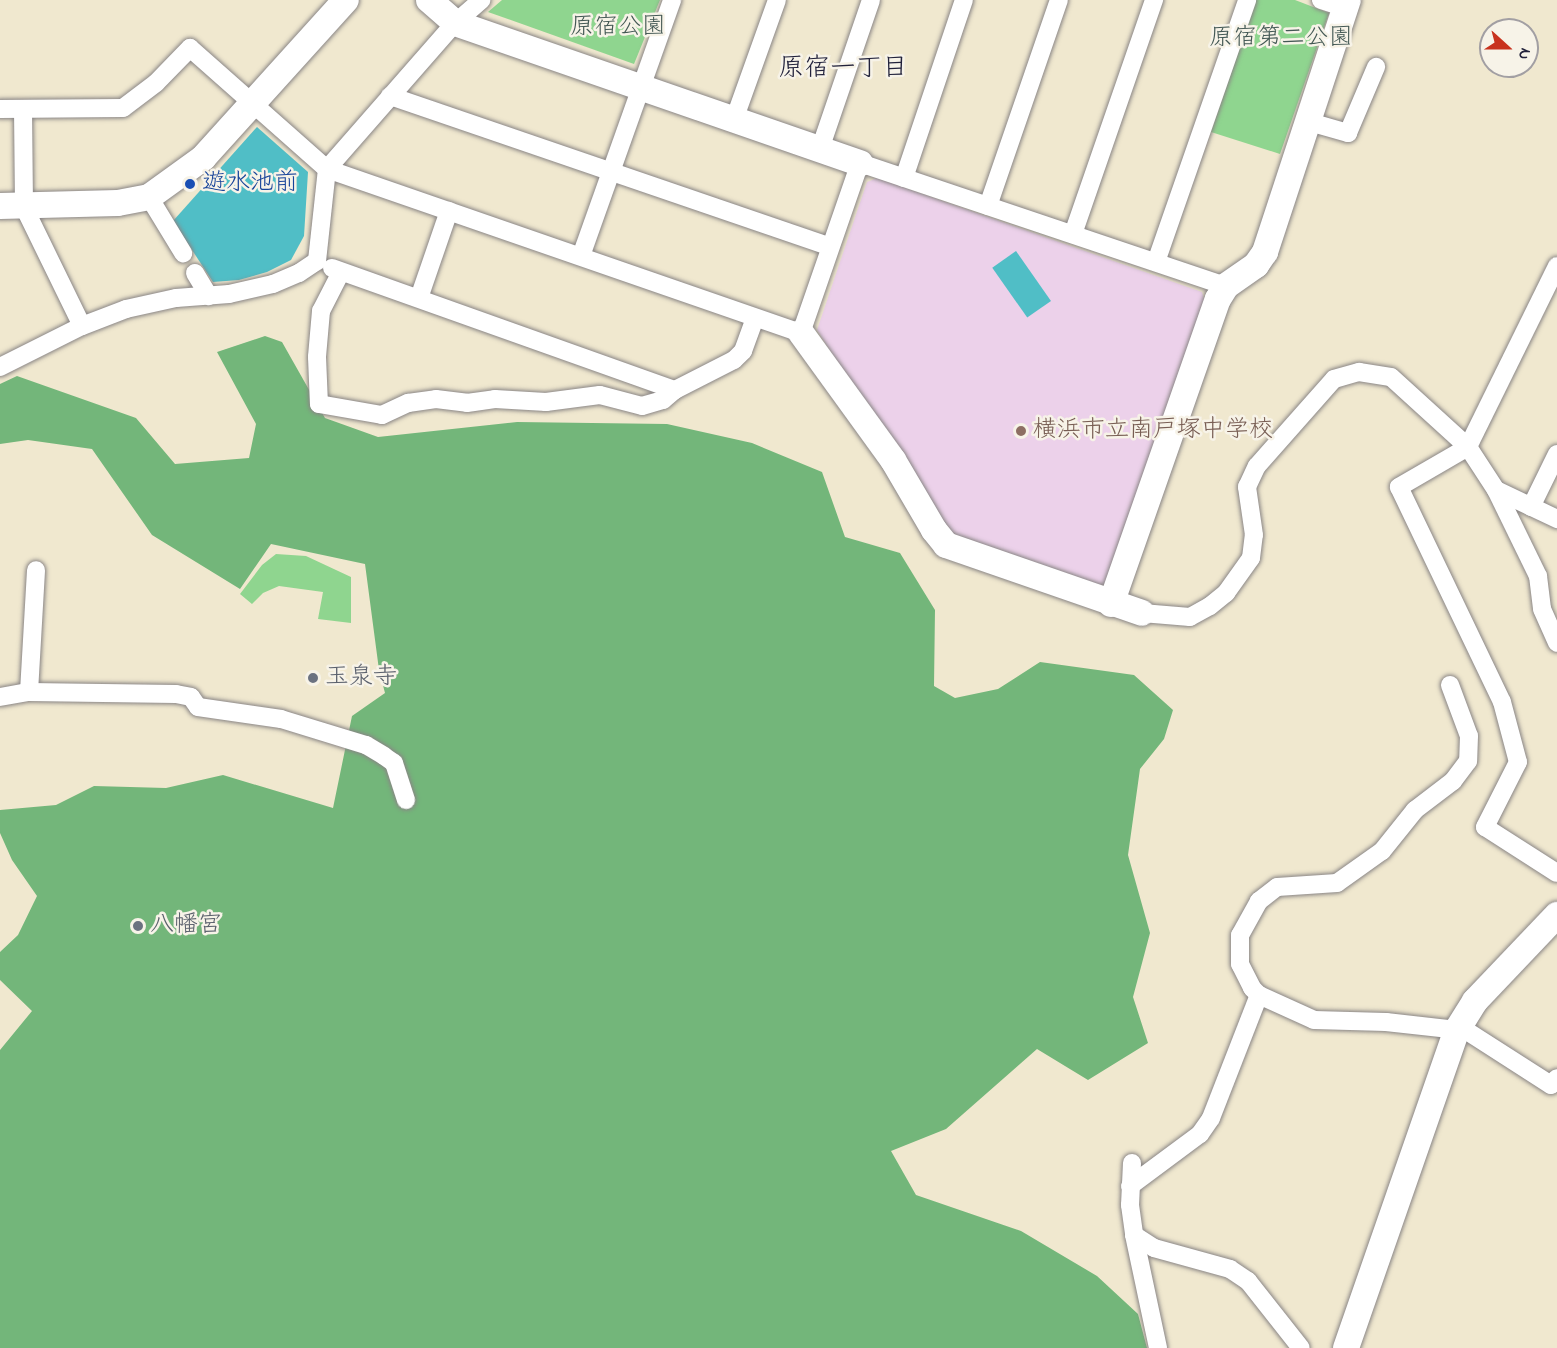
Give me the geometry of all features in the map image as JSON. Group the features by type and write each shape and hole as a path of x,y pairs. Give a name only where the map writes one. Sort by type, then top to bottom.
{"street":[{"path":"12,206 118,203 149,197 203,158 346,0"},
{"path":"429,0 455,23 1226,286"},
{"path":"317,261 327,169 455,23 481,0"},
{"path":"581,256 672,0"},
{"path":"734,120 777,0"},
{"path":"820,149 871,0"},
{"path":"904,178 964,0"},
{"path":"988,206 1059,0"},
{"path":"1073,234 1154,0"},
{"path":"1156,262 1247,0"},
{"path":"1111,604 1218,300 1226,286 1256,265 1264,252 1346,4 1321,0"},
{"path":"0,109 123,108 156,83 190,48 327,169 801,333 893,460 934,530 946,545 1142,613 1190,616 1210,606 1226,593 1251,558 1254,535 1247,487 1257,466 1334,379 1359,372 1391,377 1468,447 1496,490 1538,576 1542,609 1557,643"},
{"path":"1306,121 1348,133 1376,67"},
{"path":"390,96 611,174 830,247"},
{"path":"23,109 12,206 82,326"},
{"path":"801,333 860,163"},
{"path":"149,197 183,253"},
{"path":"419,298 449,211"},
{"path":"317,261 341,272 675,390"},
{"path":"0,367 82,326 126,309 176,297 229,294 273,284 299,273 317,261"},
{"path":"1557,266 1468,447 1399,487 1502,702 1518,762 1485,827 1557,873"},
{"path":"341,272 321,311 317,357 319,404 382,416 408,403 436,399 467,404 495,399 546,402 600,395 642,406 663,400 675,390 735,360 743,351 755,318"},
{"path":"195,273 209,296"},
{"path":"1531,507 1557,454"},
{"path":"1496,490 1557,519"},
{"path":"29,692 36,570"},
{"path":"1450,685 1469,736 1468,761 1453,781 1415,810 1382,850 1337,883 1277,887 1259,901 1240,935 1240,964 1252,988 1259,995 1314,1020 1386,1022 1458,1028 1551,1085 1557,1078"},
{"path":"0,697 29,692 176,694 191,697 198,707 281,719 366,745 384,756 394,763 406,800"},
{"path":"1353,1346 1458,1028 1474,1001 1555,922"},
{"path":"1130,1186 1200,1134 1211,1118 1259,995"},
{"path":"1132,1163 1130,1186 1134,1235 1158,1348"},
{"path":"1134,1235 1154,1248 1230,1269 1248,1281 1301,1348"}],"shaded area":[{"name":"横浜市立南戸塚中学校","path":"877,178 1202,292 1205,301 1107,586 1102,589 945,532 817,330 867,182"}],"green space":[{"name":"原宿公園","path":"502,0 660,0 634,64 488,12"},
{"name":"原宿第二公園","path":"1256,0 1295,0 1329,13 1280,154 1211,132"},
{"path":"265,336 282,342 325,418 378,437 517,422 667,424 752,443 822,472 845,537 900,553 935,610 934,686 955,698 998,689 1040,662 1134,675 1173,710 1164,739 1140,769 1128,855 1150,933 1133,997 1148,1043 1088,1080 1037,1049 946,1129 891,1151 916,1195 1021,1231 1097,1276 1138,1314 1147,1348 0,1348 0,1050 32,1011 0,980 0,952 18,935 37,896 12,860 0,833 0,810 56,805 94,786 166,788 223,775 333,808 352,716 385,693 379,670 365,564 271,544 240,589 152,535 92,449 28,440 0,444 0,384 17,376 136,418 175,464 249,458 256,424 217,352"},
{"path":"276,554 306,556 351,577 351,623 318,619 323,592 279,586 263,593 252,604 240,594 262,565"}],"water":[{"path":"257,127 308,172 304,236 291,260 267,272 239,280 213,282 173,221"},
{"path":"1016,251 1051,301 1027,318 992,268"}],"place":[{"name":"遊水池前","path":"190,184"},
{"name":"横浜市立南戸塚中学校","path":"1021,431"},
{"name":"玉泉寺","path":"313,678"},
{"name":"八幡宮","path":"138,926"}],"district":[{"name":"原宿一丁目","path":"843,70"}]}
